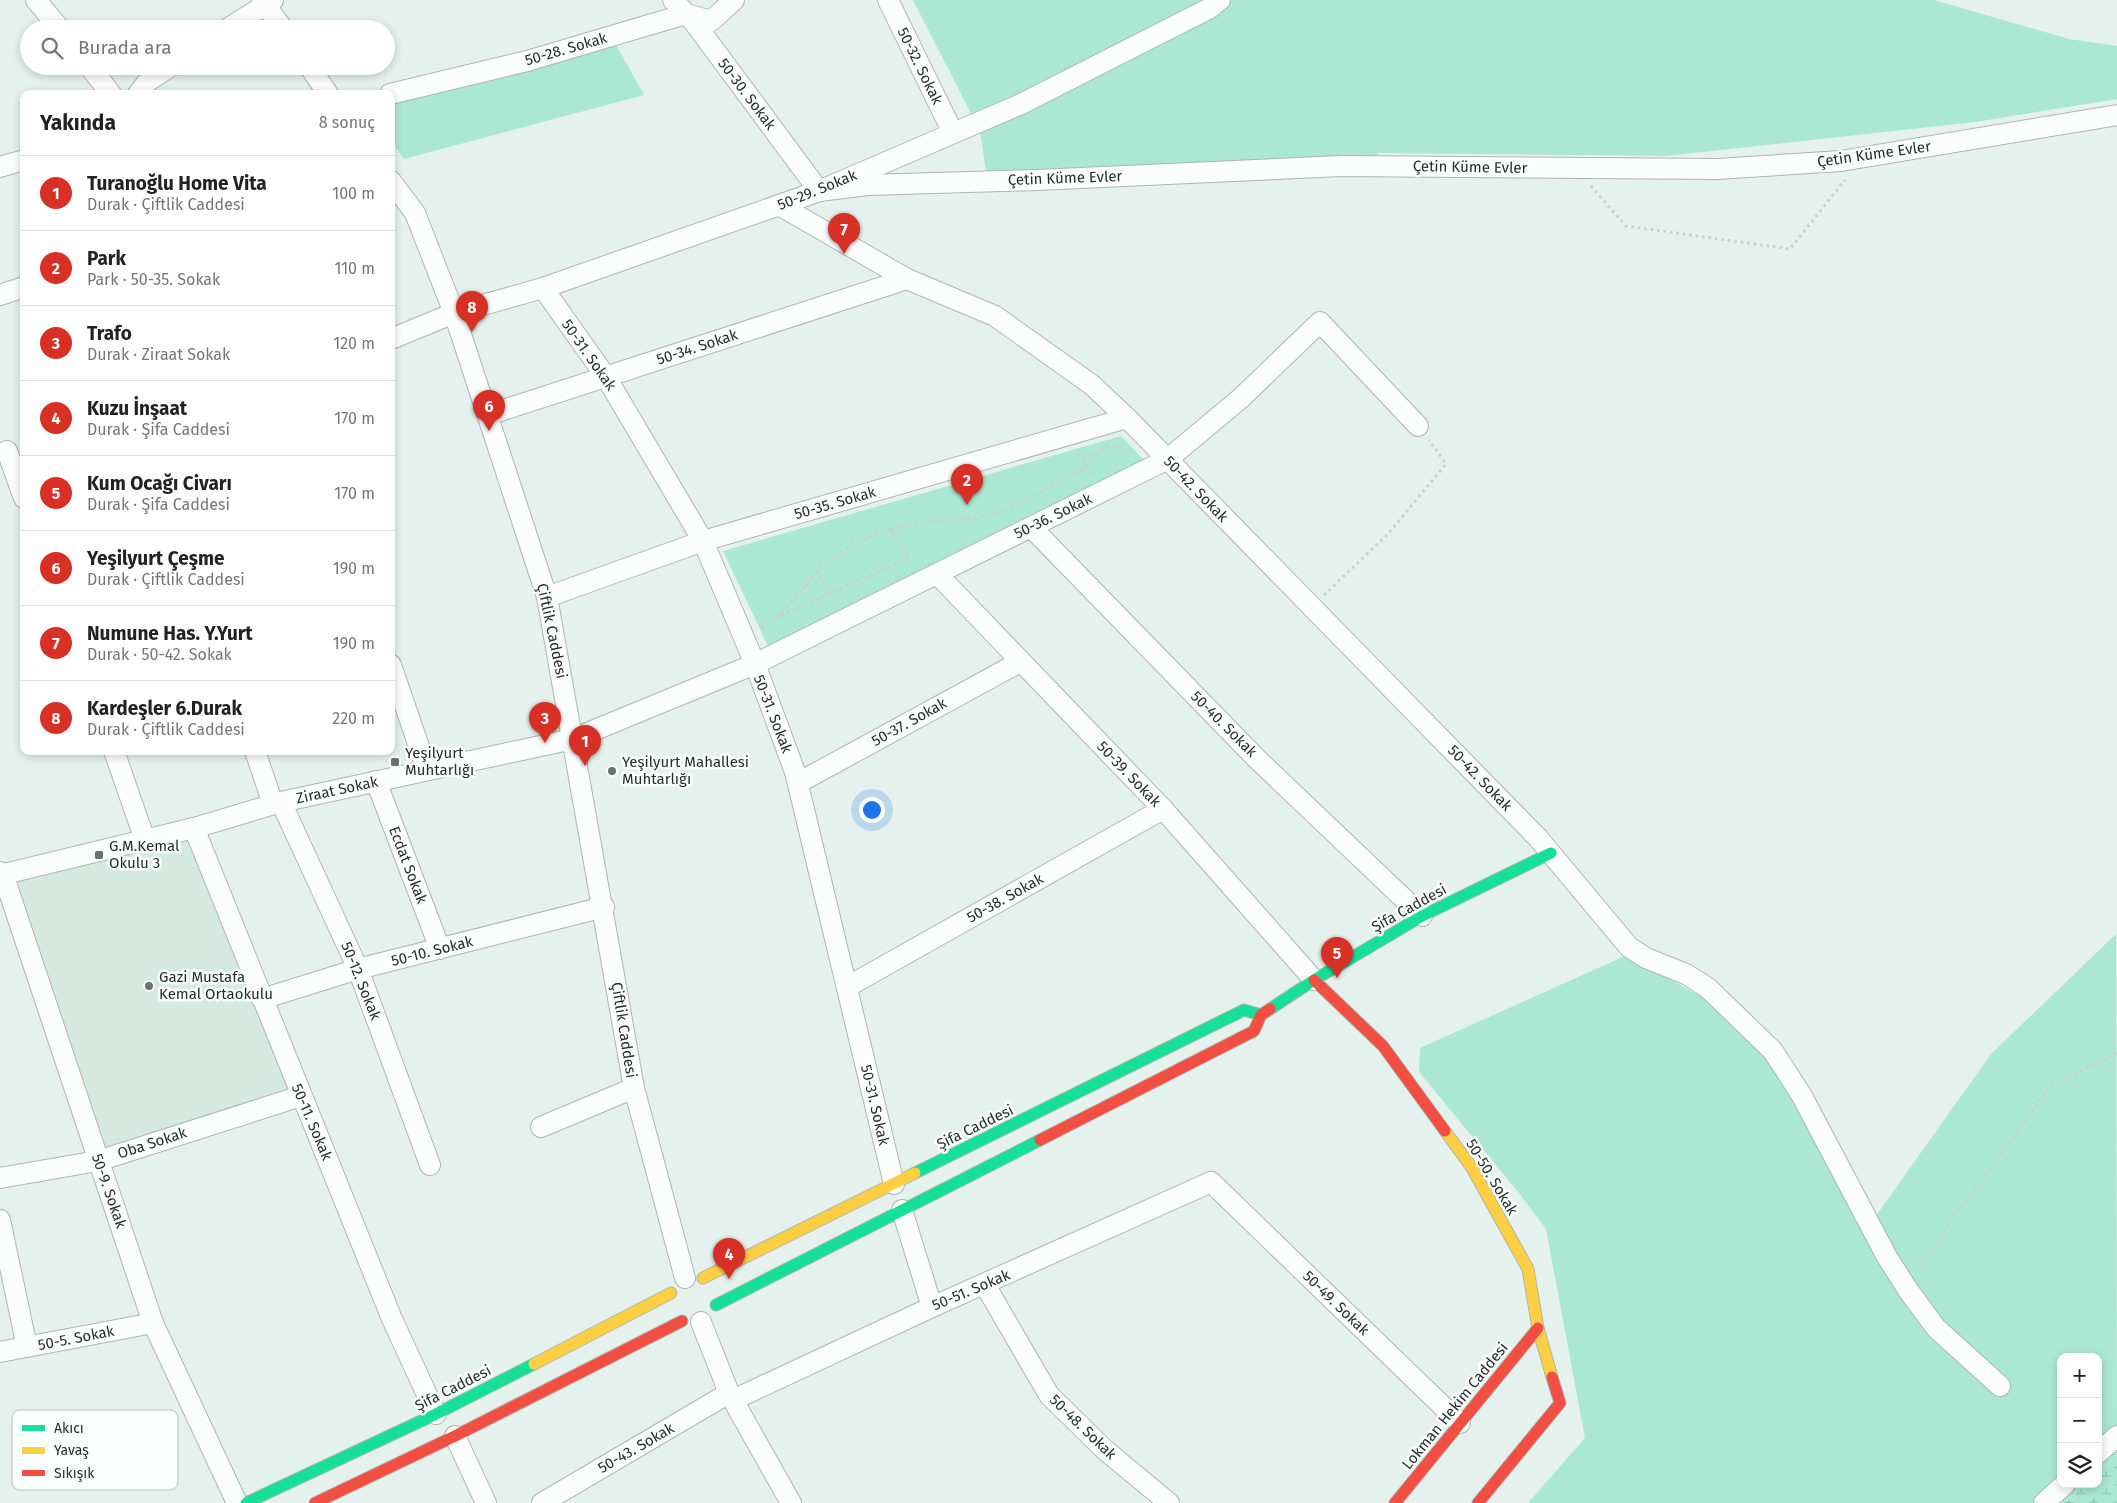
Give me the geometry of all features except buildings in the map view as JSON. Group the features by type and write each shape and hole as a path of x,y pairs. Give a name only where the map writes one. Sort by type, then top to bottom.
{"street":[{"path":"36,0 53,20"},
{"path":"679,7 711,21 734,0"},
{"name":"50-32. Sokak","path":"888,0 953,133"},
{"name":"50-29. Sokak","path":"395,337 454,312 543,288 819,190 1021,104 1210,8 1220,0"},
{"path":"240,20 267,1 278,20"},
{"name":"50-28. Sokak","path":"395,93 527,61 679,7"},
{"name":"50-30. Sokak","path":"679,7 819,190"},
{"path":"96,75 108,90"},
{"path":"141,90 148,81 157,75"},
{"path":"315,75 325,90"},
{"name":"Çetin Küme Evler","path":"819,190 868,186 1341,166 1717,169 1841,161 2117,115"},
{"path":"0,167 20,161"},
{"name":"Çiftlik Caddesi","path":"395,186 415,213 454,312 547,597 604,908 634,1088 694,1278"},
{"name":"50-42. Sokak","path":"779,205 907,279 995,316 1092,385 1127,418 1310,608 1551,853 1629,947 1646,958 1686,974 1708,988 1773,1051 1802,1096 1887,1257 1908,1290 1936,1328 2000,1386"},
{"name":"50-34. Sokak","path":"488,414 907,279"},
{"path":"0,295 20,288"},
{"name":"50-31. Sokak","path":"543,288 606,377 703,541 755,664 798,783 894,1184"},
{"name":"50-36. Sokak","path":"755,664 1168,460 1241,398 1320,322 1418,426"},
{"name":"50-35. Sokak","path":"547,597 703,541 1127,418"},
{"path":"10,451 20,485"},
{"name":"50-40. Sokak","path":"1030,527 1256,758 1422,916"},
{"name":"50-39. Sokak","path":"937,574 1163,809 1314,980"},
{"name":"50-37. Sokak","path":"798,783 1020,662"},
{"name":"Ziraat Sokak","path":"1,874 194,828 277,803 573,739 755,664"},
{"path":"395,677 427,770"},
{"path":"115,755 145,840"},
{"name":"50-12. Sokak","path":"257,755 277,803 358,969 430,1165"},
{"name":"Ecdat Sokak","path":"376,781 440,949"},
{"name":"50-38. Sokak","path":"847,987 1163,809"},
{"name":"50-11. Sokak","path":"194,828 300,1096 392,1319 436,1414"},
{"name":"Şifa Caddesi","path":"716,1305 1254,1031 1261,1016 1314,980 1422,916 1551,853"},
{"name":"50-9. Sokak","path":"1,874 153,1323 237,1503"},
{"name":"50-10. Sokak","path":"262,999 358,969 604,908"},
{"name":"50-50. Sokak","path":"1314,980 1383,1046 1472,1168 1528,1269 1538,1328 1560,1403 1478,1503"},
{"name":"Şifa Caddesi","path":"694,1278 894,1184 1244,1010 1261,1016"},
{"path":"541,1127 634,1088"},
{"name":"Oba Sokak","path":"0,1178 98,1160 300,1096"},
{"name":"50-51. Sokak","path":"731,1397 1211,1182"},
{"name":"50-49. Sokak","path":"1211,1182 1460,1423"},
{"path":"902,1210 932,1307"},
{"path":"0,1220 27,1347"},
{"path":"315,1503 691,1321 711,1316 716,1305 715,1290 694,1278 678,1282 670,1293 672,1310 691,1321 731,1397 791,1503"},
{"name":"50-48. Sokak","path":"984,1285 1049,1395 1105,1450 1169,1503"},
{"name":"Şifa Caddesi","path":"246,1503 436,1414 670,1293"},
{"name":"50-5. Sokak","path":"0,1352 153,1323"},
{"name":"Lokman Hekim Caddesi","path":"1395,1503 1538,1328"},
{"name":"50-43. Sokak","path":"542,1503 731,1397"},
{"path":"455,1436 486,1503"},
{"path":"2102,1450 2117,1436"},
{"path":"2044,1503 2061,1488"}],"path":[{"path":"1576,169 1626,226 1790,249 1863,157"},
{"path":"1310,608 1387,535 1446,464 1418,426"},
{"path":"1094,480 1081,458 1118,444 1131,461 1124,464"},
{"path":"745,641 784,611 817,571 853,544 890,528 917,523 976,517 1005,510 1086,467"},
{"path":"775,618 909,558 890,528"},
{"path":"817,571 829,595"},
{"path":"806,584 813,602"},
{"path":"1908,1290 1938,1238 2051,1086 2117,1052"}],"shaded area":[{"name":"Gazi Mustafa Kemal Ortaokulu","path":"186,836 289,1091 106,1151 16,881"}],"green space":[{"path":"913,0 1934,0 2069,39 2117,46 2117,99 1975,122 1666,156 1378,153 1371,174 986,171 980,131"},
{"path":"616,45 644,95 404,159 395,147 395,103"},
{"path":"1121,436 1144,460 769,648 723,551"},
{"path":"2116,934 2117,1457 2102,1470 2102,1353 2057,1353 2057,1488 2082,1488 2065,1503 1528,1503 1585,1438 1546,1229 1519,1193 1419,1072 1420,1048 1627,955 1723,1009 1771,1058 1868,1227 1991,1054"},
{"path":"2117,1457 2117,1503 2065,1503 2082,1488 2102,1488 2102,1470"}],"traffic: fast":[{"path":"1270,1009 1314,980 1422,916 1551,853"},
{"path":"915,1173 1244,1010 1261,1015"},
{"path":"716,1305 1040,1140"},
{"path":"246,1503 436,1414 534,1364"}],"traffic: slow":[{"path":"1445,1131 1472,1168 1528,1269 1538,1328 1552,1377"},
{"path":"703,1278 915,1173"},
{"path":"534,1364 671,1293"}],"traffic: jam":[{"path":"1314,980 1383,1046 1445,1131"},
{"path":"1040,1140 1254,1031 1261,1015 1270,1009"},
{"path":"315,1503 455,1436 682,1321"},
{"path":"1395,1503 1538,1328"},
{"path":"1478,1503 1560,1403 1552,1377"}],"place":[{"name":"Numune Has. Y.Yurt","path":"844,254"},
{"name":"Kardeşler 6.Durak","path":"472,332"},
{"name":"Yeşilyurt Çeşme","path":"489,431"},
{"name":"Park","path":"967,505"},
{"name":"Trafo","path":"545,743"},
{"name":"Yeşilyurt Muhtarlığı","path":"395,762"},
{"name":"Turanoğlu Home Vita","path":"585,766"},
{"name":"Yeşilyurt Mahallesi Muhtarlığı","path":"612,771"},
{"name":"G.M.Kemal Okulu 3","path":"99,855"},
{"name":"Kum Ocağı Civarı","path":"1337,978"},
{"name":"Gazi Mustafa Kemal Ortaokulu","path":"149,986"},
{"name":"Kuzu İnşaat","path":"729,1279"}]}
